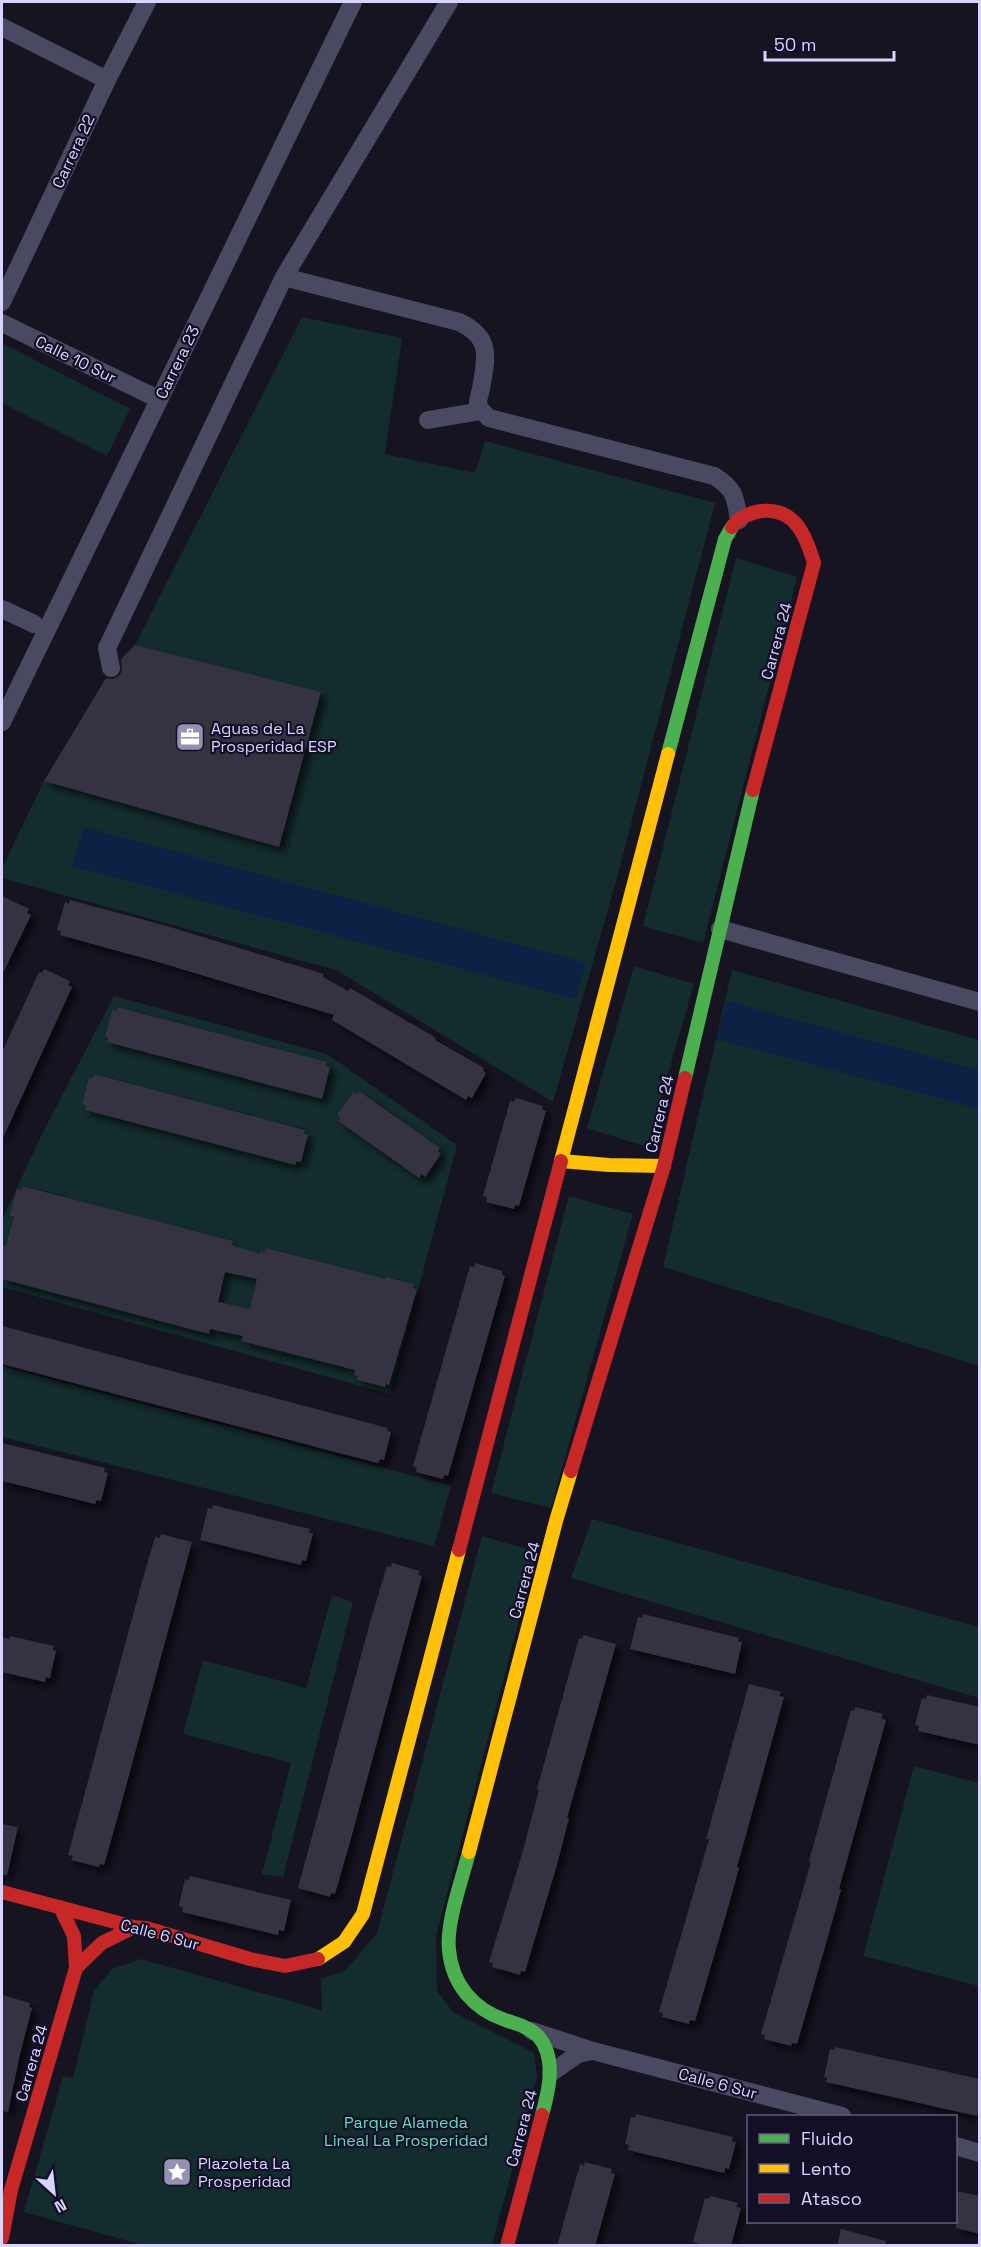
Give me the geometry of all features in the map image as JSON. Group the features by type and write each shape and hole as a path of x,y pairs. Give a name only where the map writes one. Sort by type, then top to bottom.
{"street":[{"name":"Carrera 22","path":"2,302 107,80 147,2"},
{"name":"Carrera 23","path":"2,722 353,2"},
{"path":"111,668 107,648 284,277 449,2"},
{"path":"2,27 107,80"},
{"path":"284,277 459,322 471,328 480,336 486,354 478,403 481,411 499,423 714,476 730,486 735,497 738,520 723,546 561,1161 664,1166"},
{"name":"Calle 10 Sur","path":"2,323 150,395"},
{"path":"428,420 481,411"},
{"name":"Carrera 24","path":"507,2246 549,2090 551,2073 549,2058 532,2031 475,2005 456,1982 447,1954 448,1934 556,1521 664,1166 757,775 814,562 807,538 792,518 764,510 738,520"},
{"path":"2,609 34,624"},
{"path":"720,929 980,1002"},
{"name":"Calle 6 Sur","path":"2,1892 134,1927 146,1928 250,1959 285,1966 320,1958 344,1942 363,1914 561,1161"},
{"path":"60,1907 75,1935 76,1968"},
{"path":"76,1968 102,1942 134,1927"},
{"name":"Carrera 24","path":"2,2238 11,2190 76,1968"},
{"name":"Calle 6 Sur","path":"532,2031 593,2051 838,2115"},
{"path":"551,2073 578,2054 593,2051"},
{"path":"957,2146 980,2153"}],"green space":[{"path":"302,317 402,338 385,454 475,473 485,441 715,503 615,885 553,1102 336,970 2,878 2,868 44,781 279,846 321,693 135,645"},
{"path":"4,344 130,409 107,456 2,403 2,349"},
{"path":"736,558 797,577 703,943 643,926"},
{"path":"634,966 694,984 647,1147 587,1128"},
{"path":"732,970 979,1040 979,1366 663,1267"},
{"path":"114,996 327,1054 457,1145 390,1394 2,1287 2,1279 42,1289 7,1246 3,1245 2,1250 2,1220 41,1136","holes":["117,1007 160,1018 150,1053 108,1042 108,1038 105,1037 112,1010 116,1011","170,1021 213,1032 203,1068 161,1057","231,1037 274,1048 265,1083 222,1073","284,1052 327,1062 326,1066 330,1067 323,1094 318,1098 275,1087","94,1074 137,1085 137,1089 85,1110 86,1105 82,1104 89,1077 93,1078","147,1088 190,1099 181,1135 138,1124","359,1091 396,1116 374,1146 338,1121 340,1117 337,1115 353,1092 357,1094","209,1105 252,1115 242,1151 200,1140","262,1119 305,1129 304,1134 308,1135 301,1161 297,1161 295,1165 253,1155","440,1148 438,1151 441,1154 425,1177 422,1174 419,1178 382,1153 385,1149","23,1186 65,1196 65,1200 13,1221 18,1188 21,1189","190,1230 233,1241 232,1245 236,1246 229,1273 225,1272","266,1248 309,1259 257,1279 254,1278 260,1251 265,1252","387,1277 414,1284 413,1288 416,1289 405,1332 401,1331 385,1281","218,1302 221,1303 214,1330 210,1329 209,1334 166,1322","251,1305 285,1351 242,1340 243,1336 239,1335 246,1308 250,1309","366,1332 401,1342 389,1385 386,1384 384,1387 358,1380 358,1376 354,1375"]},
{"path":"569,1196 633,1214 551,1508 491,1493"},
{"path":"2,1366 451,1486 434,1546 2,1437"},
{"path":"592,1519 979,1627 979,1698 571,1578"},
{"name":"Parque Alameda Lineal La Prosperidad","path":"482,1536 537,1552 436,1936 437,1991 453,2012 534,2053 537,2077 492,2245 143,2245 24,2212 63,2076 73,2078 94,1991 112,1969 141,1959 322,2010 321,1979 345,1971 377,1933"},
{"path":"332,1595 353,1602 283,1877 262,1874 291,1763 183,1734 203,1660 306,1688"},
{"path":"914,1766 979,1783 979,1986 863,1956"}],"water":[{"path":"84,827 586,963 575,999 71,866"},
{"path":"727,1001 979,1070 979,1109 716,1039"}],"building":[{"name":"Aguas de La Prosperidad ESP","path":"135,645 321,692 279,847 44,781 106,678 113,679 119,676 122,671 121,659"},
{"path":"2,896 29,909 27,913 31,915 2,975"},
{"path":"70,900 167,926 324,974 323,977 348,991 350,988 436,1038 435,1040 484,1068 483,1071 486,1073 472,1098 468,1096 466,1100 332,1020 334,1015 60,935 61,931 57,930 65,902 69,904"},
{"path":"44,969 70,981 68,985 72,987 2,1140 2,1052 39,972 42,973"},
{"path":"117,1007 327,1062 326,1066 330,1067 322,1099 107,1042 108,1038 105,1037 112,1010 116,1011"},
{"path":"94,1074 305,1130 304,1134 308,1134 301,1162 297,1161 295,1165 85,1110 86,1105 82,1104 89,1077 93,1078"},
{"path":"359,1091 440,1148 438,1151 441,1154 425,1177 422,1174 419,1178 338,1121 340,1118 337,1115 353,1092 357,1094"},
{"path":"516,1098 543,1106 542,1109 546,1111 519,1206 515,1205 514,1209 486,1202 487,1197 483,1196 510,1101 514,1102"},
{"path":"22,1186 233,1241 232,1245 260,1254 260,1251 265,1252 266,1248 414,1284 413,1288 417,1289 389,1385 386,1384 385,1387 357,1380 358,1376 354,1375 355,1370 241,1341 243,1336 210,1329 209,1334 2,1279 2,1245 6,1246 14,1217 10,1216 17,1188 21,1190","holes":["225,1272 257,1279 250,1309 218,1302"]},
{"path":"475,1263 502,1271 502,1275 505,1276 448,1476 444,1475 443,1479 416,1472 417,1468 413,1466 470,1266 474,1267"},
{"path":"2,1326 388,1428 387,1431 391,1432 384,1460 380,1459 378,1463 2,1364"},
{"path":"2,1443 105,1468 104,1472 108,1473 101,1501 97,1500 95,1504 2,1481"},
{"path":"213,1505 310,1529 309,1533 313,1533 306,1561 302,1560 301,1565 200,1540 208,1508 212,1509"},
{"path":"161,1534 192,1542 104,1865 100,1864 99,1867 71,1860 73,1856 68,1855 155,1537 160,1538"},
{"path":"392,1563 420,1571 418,1575 422,1576 350,1842 335,1894 331,1893 330,1897 298,1888 371,1619 387,1566 391,1567"},
{"path":"643,1614 739,1638 738,1641 742,1642 735,1674 630,1649 638,1617 642,1618"},
{"path":"583,1635 616,1644 567,1818 569,1818 558,1861 525,1972 521,1971 520,1975 492,1967 493,1963 489,1962 520,1861 539,1790 537,1789 579,1638 582,1639"},
{"path":"10,1636 54,1646 53,1650 56,1651 50,1678 46,1677 45,1682 2,1672 2,1637 9,1639"},
{"path":"749,1684 781,1692 779,1696 784,1697 727,1911 695,2021 690,2020 689,2024 662,2017 663,2013 659,2012 709,1839 706,1839"},
{"path":"927,1695 980,1707 980,1745 918,1731 919,1726 915,1725 922,1698 926,1699"},
{"path":"855,1707 883,1714 881,1718 886,1720 797,2044 792,2043 791,2046 764,2039 765,2035 761,2034 811,1862 809,1861 851,1710 854,1711"},
{"path":"2,1824 18,1827 7,1875 2,1875"},
{"path":"190,1876 291,1900 284,1931 279,1930 278,1935 182,1912 183,1907 179,1906 185,1879 189,1880"},
{"path":"2,1995 30,2003 29,2007 32,2008 8,2112 2,2111"},
{"path":"835,2047 980,2079 980,2107 977,2116 826,2082 827,2078 824,2077 830,2049 834,2050"},
{"path":"636,2114 733,2137 732,2141 736,2142 729,2169 725,2168 724,2173 628,2150 629,2145 625,2144 631,2117 635,2118"},
{"path":"585,2162 612,2169 611,2173 615,2174 595,2246 557,2246 580,2164 584,2166"},
{"path":"957,2191 980,2196 980,2234 956,2228"},
{"path":"710,2196 738,2203 736,2207 741,2208 731,2246 697,2246 697,2243 693,2242 705,2198 709,2199"},
{"path":"841,2229 886,2241 885,2246 837,2246"}],"traffic: fast":[{"path":"668,754 725,539 732,527"},
{"path":"685,1078 753,790"},
{"path":"469,1852 450,1927 451,1962 460,1984 474,2002 494,2015 531,2030 544,2045 548,2054 550,2074 542,2115"}],"traffic: slow":[{"path":"561,1161 668,754"},
{"path":"561,1161 664,1166"},
{"path":"469,1852 571,1471"},
{"path":"318,1959 344,1942 363,1914 459,1550"}],"traffic: jam":[{"path":"732,527 741,518 752,513 773,511 782,514 791,519 803,534 814,563 753,790"},
{"path":"571,1471 664,1166 685,1078"},
{"path":"459,1550 561,1161"},
{"path":"2,1892 134,1927 146,1928 250,1959 285,1966 318,1959"},
{"path":"2,2238 11,2190 76,1968 74,1936 60,1907"},
{"path":"76,1968 102,1943 134,1927"},
{"path":"507,2246 542,2115"}],"place":[{"name":"Aguas de La Prosperidad ESP","path":"190,737"},
{"name":"Plazoleta La Prosperidad","path":"177,2172"}]}
